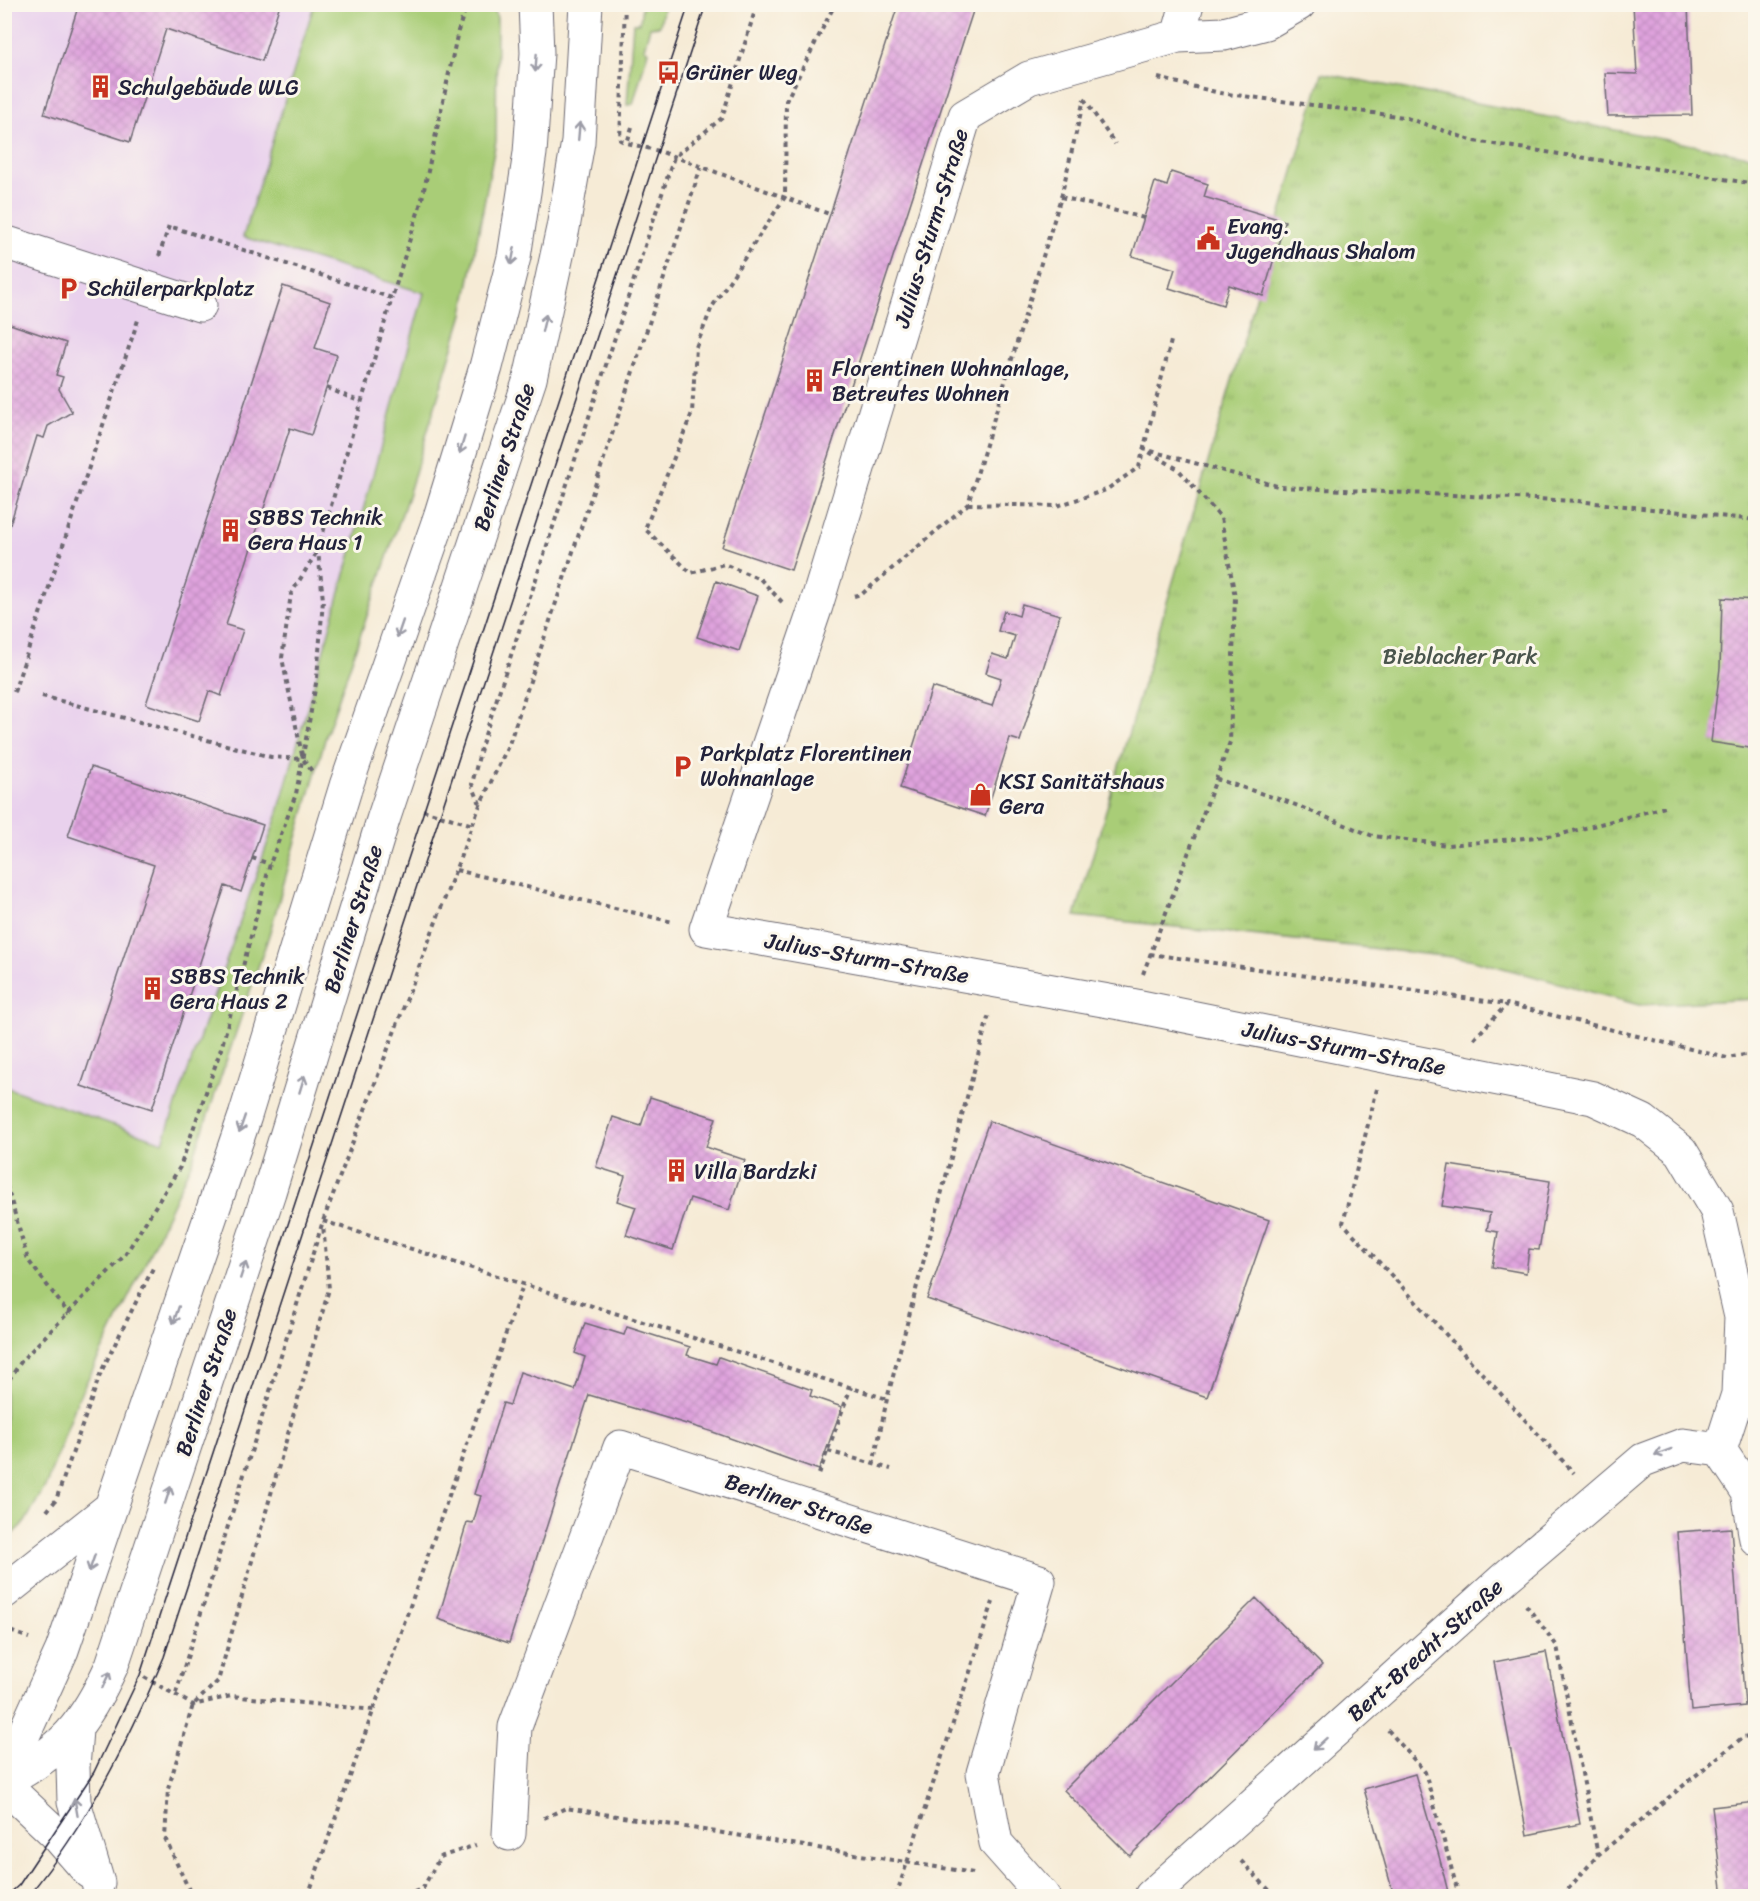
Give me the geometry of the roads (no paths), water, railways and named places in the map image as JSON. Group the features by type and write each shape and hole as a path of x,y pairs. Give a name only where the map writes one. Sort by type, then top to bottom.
{"street":[{"name":"Berliner Straße","path":"4,1782 62,1650 245,1116 346,786 440,517 486,367 514,257 530,153 537,52 535,4"},
{"name":"Berliner Straße","path":"4,1782 50,1755 76,1730 95,1703 112,1665 265,1203 383,820 530,379 552,284 578,142 586,4"},
{"path":"1178,36 1187,4"},
{"name":"Julius-Sturm-Straße","path":"1299,4 1266,23 1224,33 1178,36 1029,78 965,116 816,606 706,929 1131,1005 1447,1068 1593,1098 1643,1121 1681,1151 1717,1211 1740,1317 1738,1394 1720,1450"},
{"path":"4,242 200,305"},
{"name":"Bert-Brecht-Straße","path":"1151,1896 1506,1577 1643,1460 1683,1445 1720,1450"},
{"name":"Berliner Straße","path":"508,1834 515,1727 620,1447 1039,1581 983,1773 996,1843 1043,1896"},
{"path":"1720,1450 1748,1492 1755,1539"},
{"path":"4,1592 110,1508"},
{"path":"76,1730 73,1767 74,1802 104,1890"},
{"path":"4,1782 55,1833 104,1890"}],"tram line":[{"path":"7,1896 19,1885 94,1772 140,1675 689,4"},
{"path":"28,1896 69,1841 105,1782 164,1657 706,4"}],"place":[{"name":"Grüner Weg","path":"668,72"},
{"name":"Schulgebäude WLG","path":"100,87"},
{"name":"Evang. Jugendhaus Shalom","path":"1209,239"},
{"name":"Schülerparkplatz","path":"69,288"},
{"name":"Florentinen Wohnanlage, Betreutes Wohnen","path":"814,381"},
{"name":"SBBS Technik Gera Haus 1","path":"230,530"},
{"name":"Parkplatz Florentinen Wohnanlage","path":"682,766"},
{"name":"KSI Sanitätshaus Gera","path":"981,794"},
{"name":"SBBS Technik Gera Haus 2","path":"152,989"},
{"name":"Villa Bardzki","path":"676,1171"}],"park label":[{"name":"Bieblacher Park","path":"1460,656"}]}
